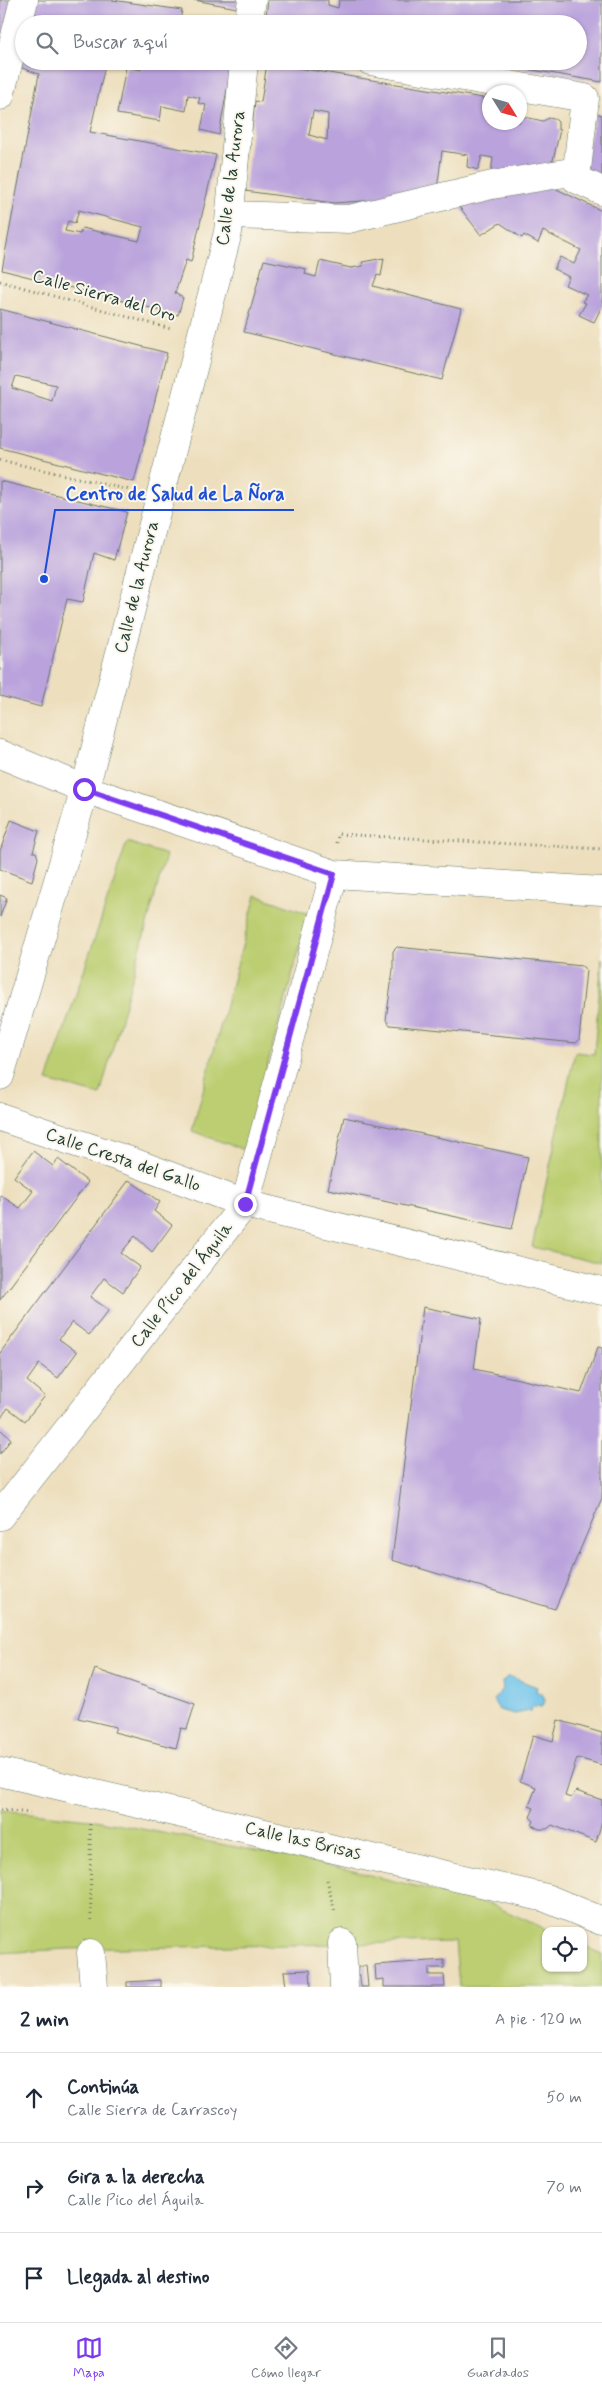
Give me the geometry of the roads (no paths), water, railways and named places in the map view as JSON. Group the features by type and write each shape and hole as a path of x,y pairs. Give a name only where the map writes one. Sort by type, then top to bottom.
{"street":[{"path":"20,15 24,0"},
{"path":"250,15 252,0"},
{"path":"0,96 15,36"},
{"name":"Calle de la Aurora","path":"0,1076 84,789 228,232 243,70"},
{"path":"422,70 585,98 577,175"},
{"path":"230,215 349,219 492,186 577,175 602,191"},
{"path":"0,754 84,789 334,874 602,891"},
{"name":"Calle Pico del Águila","path":"0,1516 245,1204 334,874"},
{"name":"Calle Cresta del Gallo","path":"0,1117 134,1162 245,1204 602,1291"},
{"name":"Calle las Brisas","path":"0,1772 546,1898 602,1921"},
{"path":"342,1943 344,1987"},
{"path":"91,1953 94,1987"}],"water":[{"path":"509,1676 537,1687 536,1691 543,1695 545,1701 542,1707 533,1706 530,1711 515,1714 499,1710 493,1700 503,1689 502,1682"}],"place":[{"name":"Centro de Salud de La Ñora","path":"44,579"}]}
